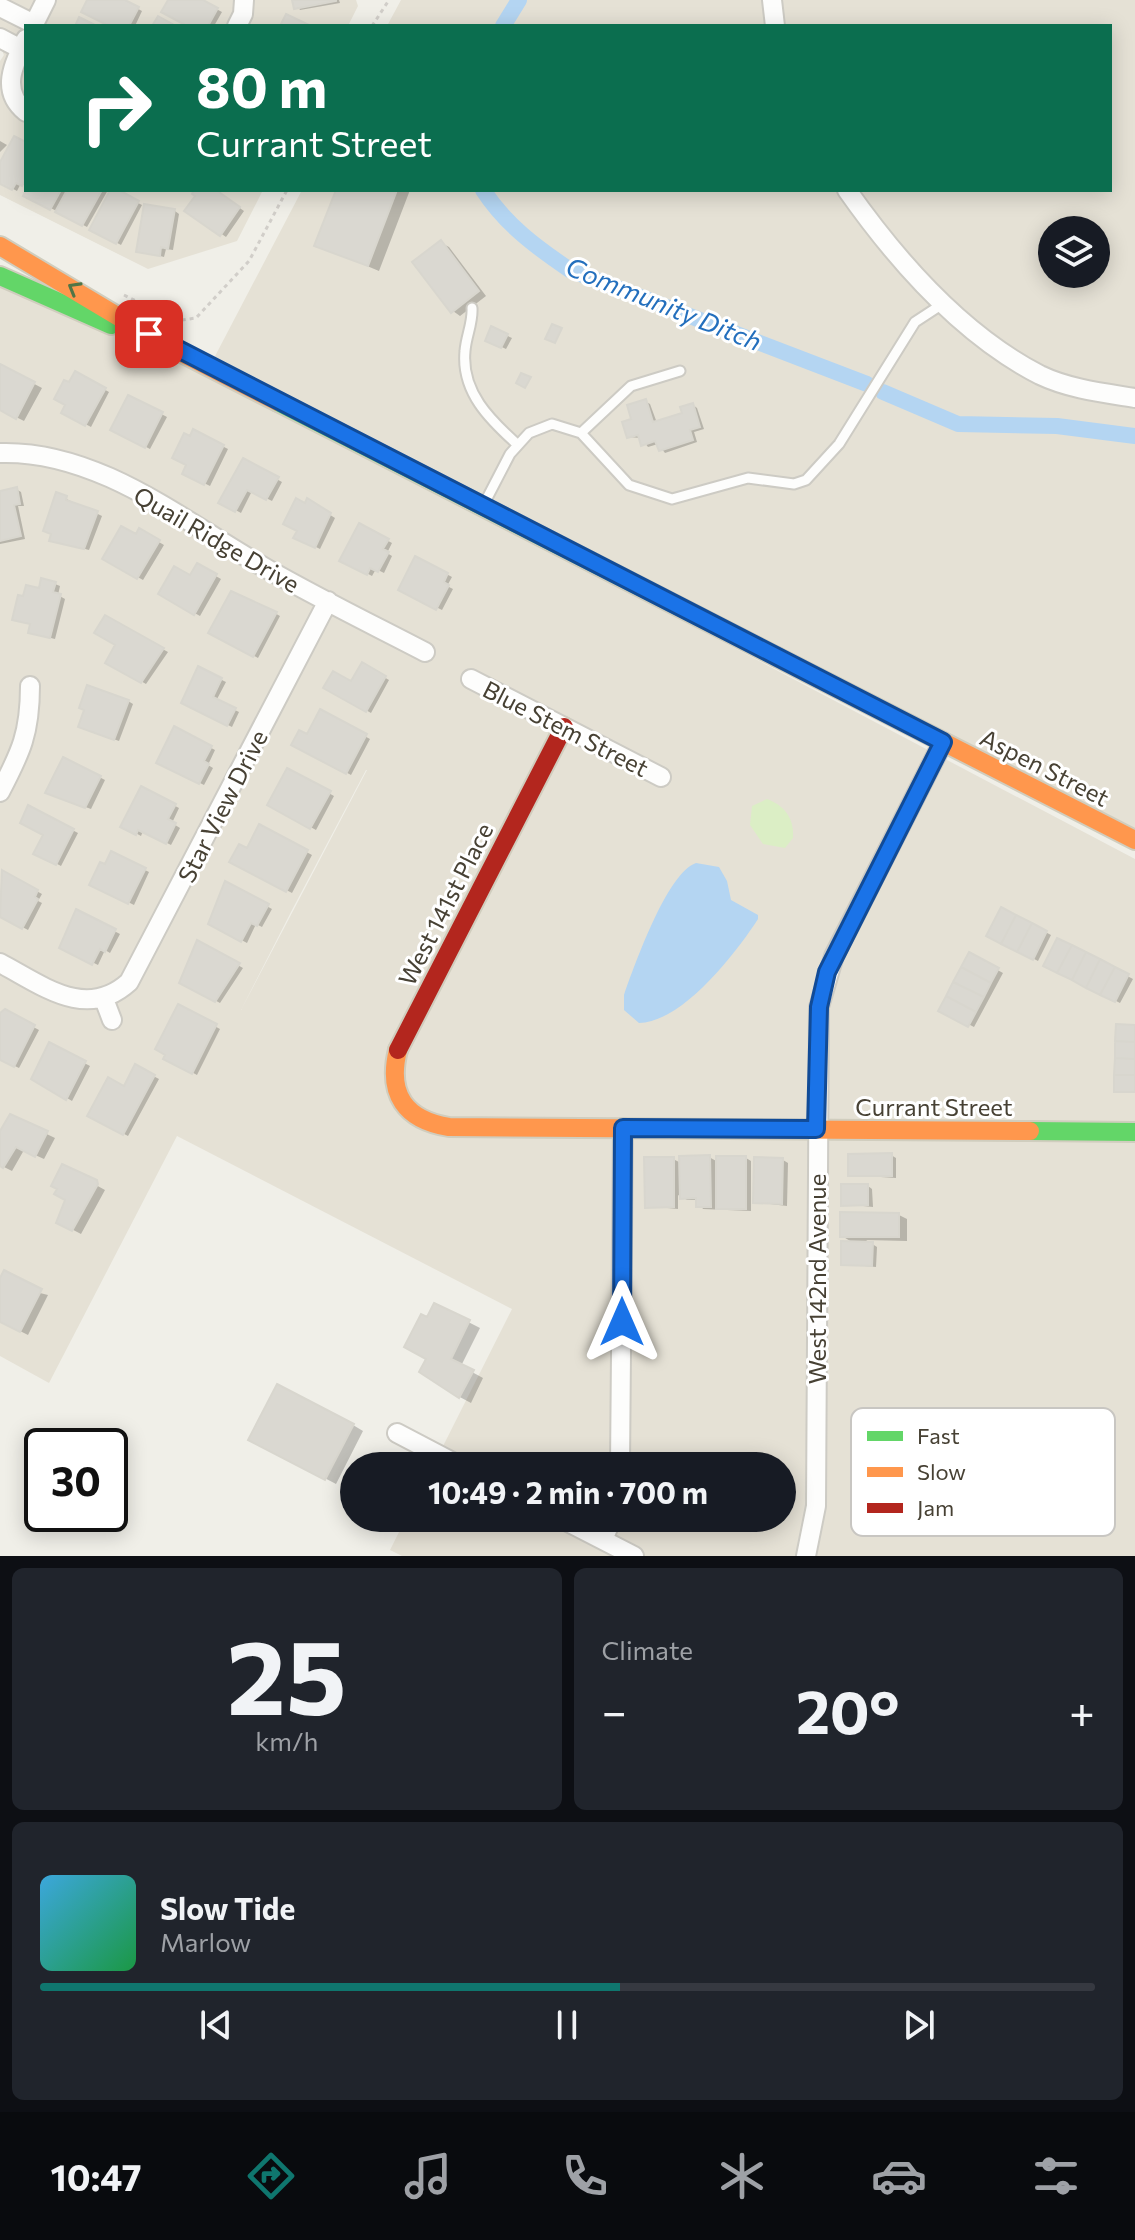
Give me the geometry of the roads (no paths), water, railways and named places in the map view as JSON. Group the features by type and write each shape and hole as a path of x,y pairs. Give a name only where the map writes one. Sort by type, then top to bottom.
{"street":[{"path":"34,24 46,0"},
{"path":"238,24 243,14 244,0"},
{"path":"772,0 775,24"},
{"path":"0,7 24,31"},
{"path":"0,38 24,35"},
{"path":"24,45 8,83 15,103 24,110"},
{"path":"848,192 889,246 979,334 1040,374 1082,388 1135,398"},
{"name":"Aspen Street","path":"0,246 164,344 1135,840"},
{"name":"Aspen Street","path":"0,276 128,333 164,344"},
{"name":"Quail Ridge Drive","path":"0,453 50,455 103,474 425,652"},
{"name":"Star View Drive","path":"104,999 117,993 136,972 328,601"},
{"name":"Blue Stem Street","path":"471,679 661,777"},
{"path":"0,792 24,746 30,724 30,686"},
{"name":"West 141st Place","path":"403,1107 392,1080 398,1049 564,727"},
{"name":"West 142nd Avenue","path":"806,1556 816,1506 819,1007 827,972 943,742"},
{"path":"0,963 68,998 82,1001 104,999 112,1020"},
{"name":"Currant Street","path":"403,1107 423,1123 435,1126 1135,1132"},
{"path":"620,1452 623,1128"},
{"path":"397,1433 433,1452"},
{"path":"587,1532 634,1556"},
{"path":"603,1540 606,1532"}],"lane":[{"path":"483,506 518,445 529,433 552,424 581,433 629,485 672,499 748,478 794,484 806,480 839,444 915,322 944,303"},
{"path":"472,308 465,351 466,377 479,405 518,445"},
{"path":"581,433 631,386 680,371"}],"water":[{"path":"696,863 719,867 727,881 731,900 758,915 758,919 722,967 690,999 656,1020 639,1023 624,1010 624,995 663,901 685,870"}],"waterway":[{"name":"Community Ditch","path":"504,24 519,0"},
{"name":"Community Ditch","path":"485,192 522,234 570,270 867,384"},
{"name":"Community Ditch","path":"883,392 958,424 1057,426 1135,436"}]}
